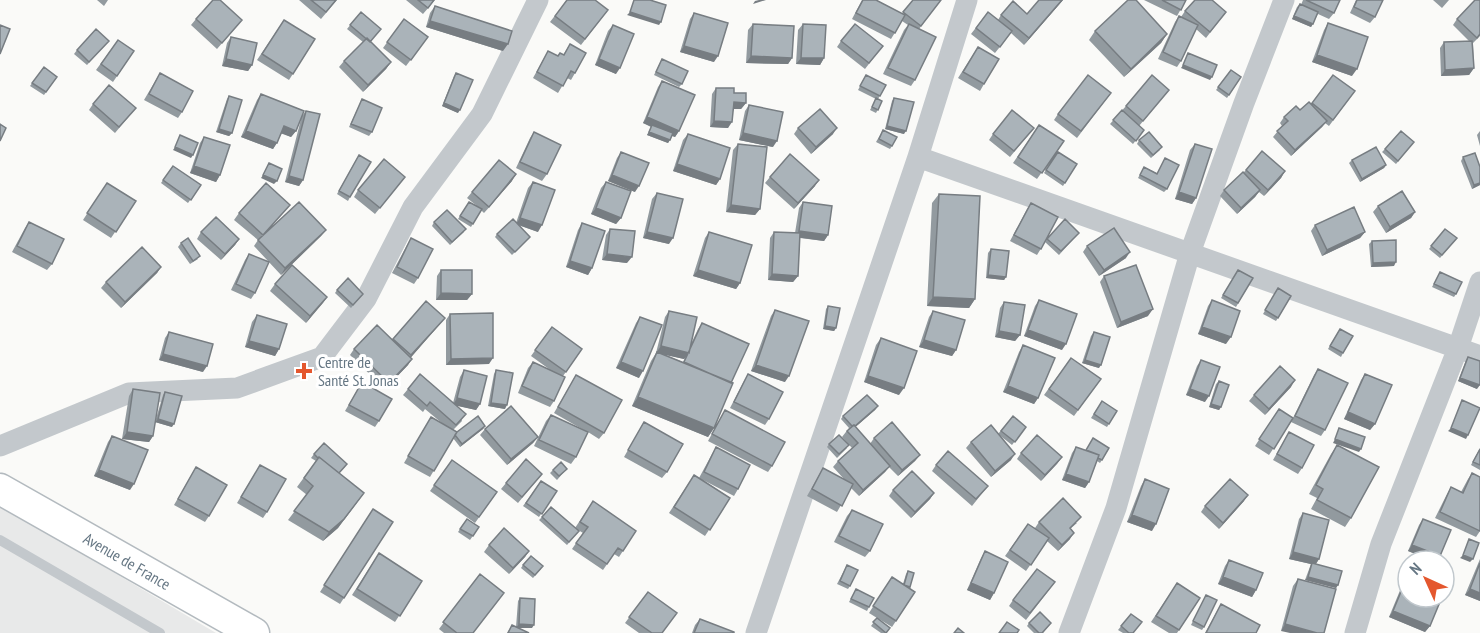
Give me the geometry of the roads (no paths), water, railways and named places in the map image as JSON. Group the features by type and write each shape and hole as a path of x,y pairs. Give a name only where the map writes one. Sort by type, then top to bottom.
{"main road":[{"name":"Avenue de France","path":"0,489 254,633"}],"street":[{"path":"0,446 129,393 237,388 322,357 366,299 413,207 482,114 538,0"},
{"path":"756,633 918,157 967,0"},
{"path":"1069,633 1116,508 1190,253 1284,0"},
{"path":"918,157 1480,356"},
{"path":"1355,633 1381,544 1458,348 1480,282"}],"lane":[{"path":"0,540 160,633"}],"place":[{"name":"Centre de Santé St. Jonas","path":"304,371"}]}
